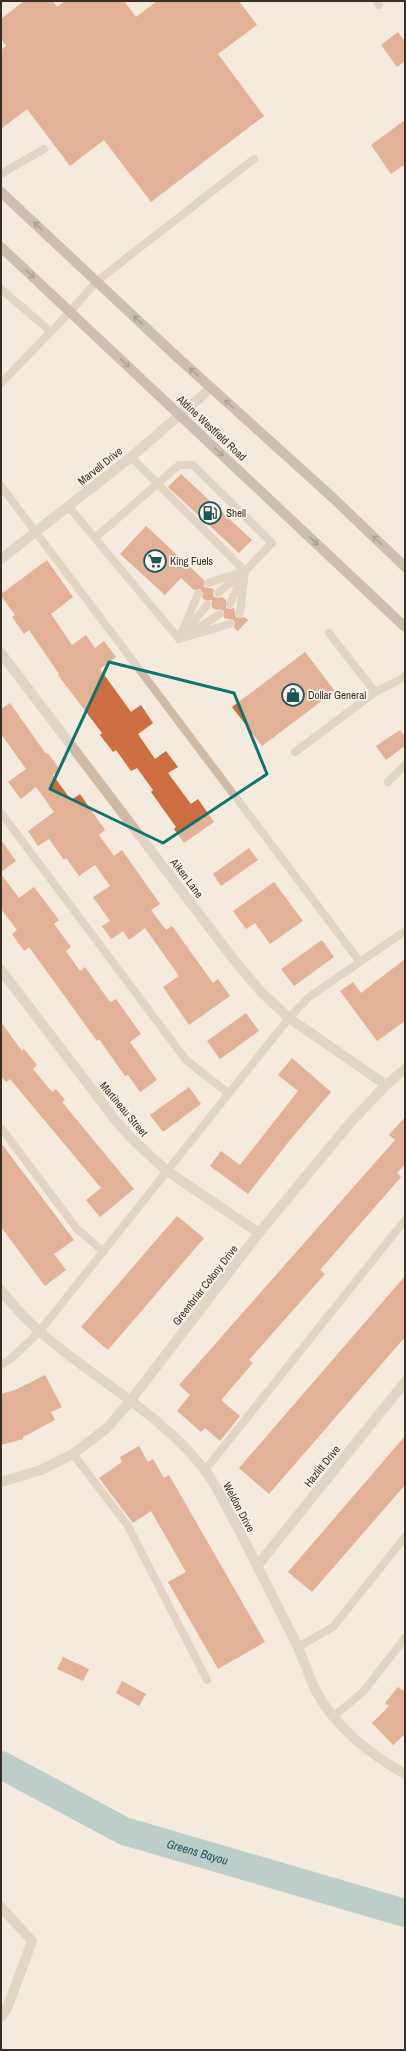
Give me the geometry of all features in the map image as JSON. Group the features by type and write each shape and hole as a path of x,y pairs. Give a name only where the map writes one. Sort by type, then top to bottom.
{"main road":[{"path":"1,192 211,388 332,497 405,567"},
{"name":"Aldine Westfield Road","path":"1,248 180,414 405,627"}],"street":[{"name":"Marvell Drive","path":"1,558 69,507 131,457 211,388"},
{"name":"Aiken Lane","path":"1,653 231,956 261,992 289,1018 386,1085"},
{"name":"Martineau Street","path":"1,970 116,1121 134,1141 167,1171 259,1233"},
{"name":"Greenbriar Colony Drive","path":"1,1482 41,1470 73,1454 107,1428 131,1400 259,1233 352,1122 386,1085 405,1069"},
{"name":"Weldon Drive","path":"1,1290 13,1306 40,1332 131,1400 180,1443 205,1470 221,1496 298,1647 317,1693 344,1729 384,1762 405,1774"},
{"name":"Hazlitt Drive","path":"257,1566 405,1382"},
{"path":"1,1907 32,1941 8,2006 1,2017"}],"lane":[{"path":"1,174 44,149"},
{"path":"1,383 70,312 97,281 254,159"},
{"path":"2,290 51,332"},
{"path":"131,457 245,571"},
{"path":"95,538 179,465 193,465 272,544 245,571 218,593"},
{"path":"1,486 360,962"},
{"path":"69,507 179,639"},
{"path":"208,583 245,571"},
{"path":"230,604 245,571"},
{"path":"240,613 245,571"},
{"path":"179,639 198,594"},
{"path":"179,639 208,604"},
{"path":"179,639 220,614"},
{"path":"179,639 230,624"},
{"path":"329,632 375,692"},
{"path":"295,752 375,692 401,679 405,675"},
{"path":"388,782 405,765"},
{"path":"1,813 186,1060 228,1093"},
{"path":"1,1365 12,1358 40,1332 289,1018 309,997 405,931"},
{"path":"1,1128 77,1228 104,1252"},
{"path":"205,1470 405,1220"},
{"path":"73,1454 128,1526 207,1680"},
{"path":"298,1647 333,1627 405,1536"},
{"path":"334,1716 363,1692 405,1638"}],"highlighted area":[{"path":"109,662 234,693 267,774 163,843 50,789"}],"building":[{"path":"24,1 53,1 57,7 65,1 124,1 136,17 157,1 239,1 257,25 218,54 264,116 151,202 104,140 70,166 27,109 1,129 1,50 6,46 1,39 1,19"},
{"path":"398,32 405,42 405,61 397,67 381,45"},
{"path":"405,120 405,164 391,174 371,145"},
{"name":"Shell","path":"181,474 252,540 239,553 168,487"},
{"name":"King Fuels","path":"146,526 204,580 204,587 214,589 214,597 222,597 226,600 226,608 234,608 236,617 244,617 248,620 238,631 234,628 235,623 233,620 224,618 224,611 220,609 216,610 212,607 212,600 205,600 202,598 203,593 200,589 194,590 181,578 165,595 120,554"},
{"path":"47,560 73,597 51,614 72,645 86,635 95,648 104,641 116,657 100,669 131,712 141,705 153,723 138,734 155,759 166,751 178,767 168,773 191,804 198,799 214,822 184,843 174,829 176,827 151,792 153,790 137,768 131,771 116,750 113,752 100,735 102,733 58,675 59,674 29,630 24,634 12,617 15,615 1,596 1,594"},
{"path":"305,652 335,691 262,746 232,707"},
{"path":"10,703 46,754 48,753 60,770 53,775 71,800 80,794 105,830 99,835 114,856 122,850 160,904 151,910 166,930 172,926 213,983 218,979 230,996 189,1025 163,987 179,976 145,928 129,940 123,931 111,939 102,926 110,921 93,897 110,886 95,865 79,876 66,858 64,860 49,839 38,846 28,831 54,812 36,787 21,799 8,782 26,769 1,734 1,709"},
{"path":"400,730 405,737 405,746 386,760 376,746"},
{"path":"1,840 16,861 1,872"},
{"path":"249,848 258,860 221,886 213,874"},
{"path":"1,874 19,898 34,887 59,920 54,924 71,947 66,951 80,971 85,967 110,1002 116,999 141,1034 130,1042 157,1080 140,1092 128,1075 125,1076 99,1039 97,1041 29,947 24,951 12,934 17,930 1,909"},
{"path":"274,882 303,921 270,944 255,923 246,929 233,911"},
{"path":"322,940 334,957 294,986 281,969"},
{"path":"405,959 405,1021 377,1041 340,991 353,982 361,993"},
{"path":"246,1013 259,1031 220,1059 207,1041"},
{"path":"1,1022 22,1051 24,1049 37,1065 33,1069 52,1092 56,1089 65,1100 62,1102 134,1189 100,1217 86,1200 101,1188 10,1079 6,1082 1,1076"},
{"path":"292,1058 331,1092 290,1140 248,1194 210,1166 221,1151 240,1165 298,1091 278,1075"},
{"path":"189,1087 201,1104 163,1132 150,1115"},
{"path":"405,1117 405,1164 397,1173 401,1177 320,1270 325,1274 249,1360 253,1363 221,1400 240,1416 220,1441 205,1428 201,1432 177,1411 190,1395 179,1385 395,1140 389,1135"},
{"path":"1,1143 74,1240 54,1254 66,1270 45,1286 1,1227"},
{"path":"177,1216 204,1238 108,1350 81,1327"},
{"path":"405,1276 405,1337 269,1494 239,1468"},
{"path":"45,1375 62,1407 51,1412 55,1420 23,1437 23,1439 1,1445 1,1394 15,1390"},
{"path":"405,1436 405,1485 312,1592 288,1572"},
{"path":"139,1446 148,1462 153,1459 164,1478 169,1475 265,1642 218,1669 168,1582 186,1572 151,1511 133,1523 99,1478 122,1462 120,1457"},
{"path":"63,1657 89,1669 83,1681 57,1669"},
{"path":"122,1681 146,1694 139,1706 116,1693"},
{"path":"398,1687 405,1692 405,1734 393,1745 372,1723 389,1706 385,1703"}],"waterway":[{"name":"Greens Bayou","path":"1,1765 124,1831 405,1913"}],"place":[{"name":"Shell","path":"210,513"},
{"name":"King Fuels","path":"155,561"},
{"name":"Dollar General","path":"293,695"}]}
